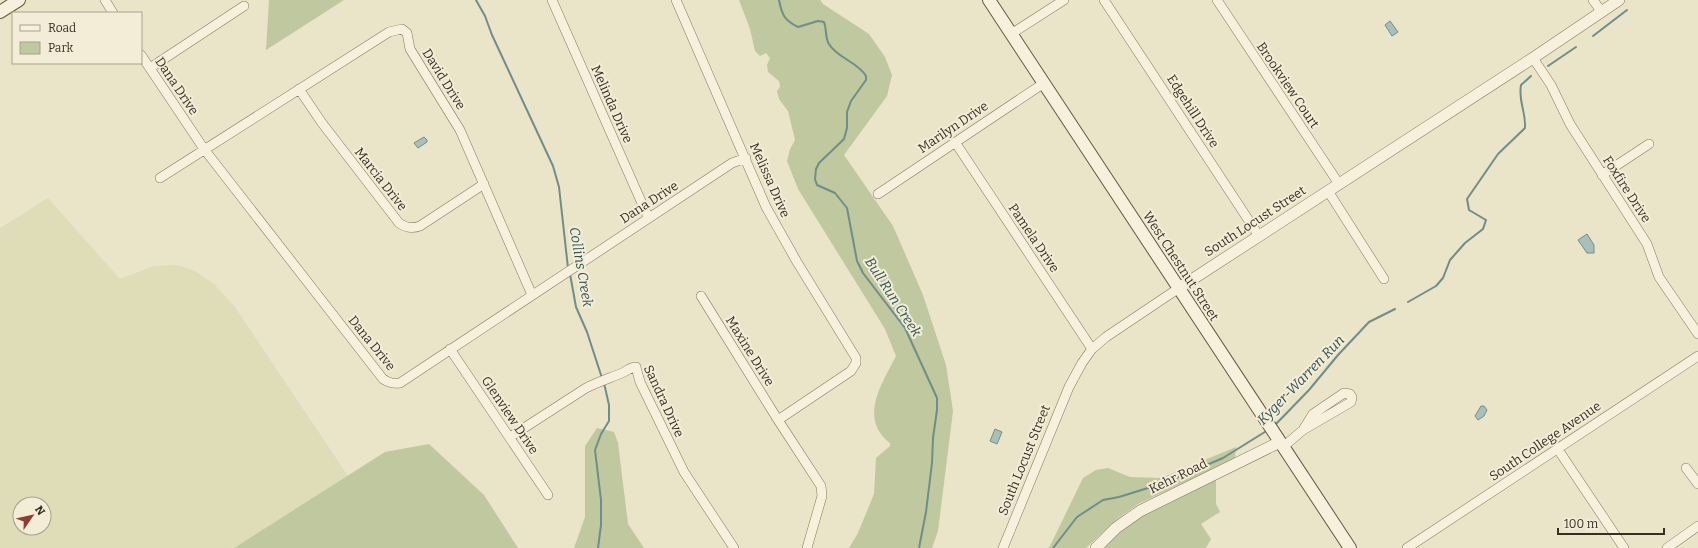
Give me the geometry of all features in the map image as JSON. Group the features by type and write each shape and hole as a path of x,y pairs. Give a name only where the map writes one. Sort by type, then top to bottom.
{"main road":[{"path":"0,12 19,0"},
{"name":"West Chestnut Street","path":"989,0 1350,548"}],"street":[{"path":"105,0 112,12"},
{"name":"Melinda Drive","path":"552,0 648,217"},
{"name":"Melissa Drive","path":"676,0 768,211 853,354 856,363 851,371 778,420"},
{"path":"1011,34 1064,0"},
{"name":"Edgehill Drive","path":"1104,0 1259,236"},
{"name":"Brookview Court","path":"1217,0 1339,184"},
{"path":"1593,0 1601,11"},
{"name":"South Locust Street","path":"1003,548 1069,387 1092,349 1112,333 1179,288 1533,58 1619,0"},
{"path":"150,68 244,6"},
{"name":"David Drive","path":"160,178 389,32 396,29 405,30 410,49 460,130 532,295"},
{"name":"Dana Drive","path":"142,56 204,149 383,379 389,383 400,382 648,217 732,163 746,158"},
{"name":"Foxfire Drive","path":"1533,58 1551,85 1570,124 1647,244 1659,277 1698,334"},
{"name":"Marilyn Drive","path":"878,194 1044,83"},
{"name":"Marcia Drive","path":"300,89 322,123 402,226 411,228 420,226 484,184"},
{"name":"Pamela Drive","path":"955,142 1092,349"},
{"path":"1602,174 1649,144"},
{"path":"1328,191 1384,279"},
{"name":"Maxine Drive","path":"701,296 817,480 822,491 822,496 807,548"},
{"name":"Glenview Drive","path":"450,349 548,495"},
{"name":"South College Avenue","path":"1408,548 1698,356"},
{"name":"Sandra Drive","path":"510,438 602,380 623,373 634,367 637,369 640,382 684,472 734,548"},
{"path":"1276,436 1303,430 1351,402 1352,400 1350,394 1344,393 1313,414 1303,430"},
{"name":"Kehr Road","path":"1096,548 1116,528 1140,511 1276,436"},
{"path":"1557,448 1624,548"},
{"path":"1686,468 1698,484"},
{"path":"1667,548 1698,526"}],"shaded area":[{"path":"48,198 120,279 154,266 178,265 195,271 214,284 235,307 348,476 234,548 0,548 0,228"}],"green space":[{"path":"269,0 344,0 266,50"},
{"path":"739,0 820,0 823,4 869,34 885,57 892,75 887,96 844,155 893,226 923,295 946,365 953,411 938,531 932,548 849,548 858,533 874,494 876,458 890,446 890,443 880,433 875,423 874,412 880,389 896,356 885,329 798,189 787,161 790,149 795,140 788,111 779,99 777,91 780,87 779,81 768,72 767,65 770,58 766,53 760,56 755,51 750,29"},
{"path":"597,428 614,432 618,443 628,524 644,548 574,548 585,517 585,446"},
{"path":"429,444 484,495 518,548 234,548 385,452"},
{"path":"1236,447 1235,459 1138,504 1116,520 1086,548 1049,548 1083,478 1096,470 1108,468 1130,477 1161,478"},
{"path":"1216,479 1216,504 1220,512 1201,524 1211,539 1206,548 1101,548 1131,521"}],"water":[{"path":"1390,21 1398,32 1392,36 1385,25"},
{"path":"424,137 427,142 418,148 414,143"},
{"path":"1587,234 1594,245 1594,253 1587,253 1578,240"},
{"path":"1481,406 1484,406 1487,410 1484,416 1478,420 1475,416"},
{"path":"995,429 1002,432 997,444 990,441"}],"waterway":[{"name":"Collins Creek","path":"476,0 485,16 492,35 553,166 559,187 568,268"},
{"name":"Bull Run Creek","path":"779,0 784,16 798,27 818,21 824,22 829,44 837,53 858,67 866,76 866,80 851,101 847,112 847,128 844,139 819,163 816,169 815,179 817,185 835,193 847,208 857,261 863,273 905,328 937,398 932,463 926,512 919,548"},
{"name":"Kyger-Warren Run","path":"1593,36 1627,10"},
{"name":"Kyger-Warren Run","path":"1548,66 1576,47"},
{"name":"Kyger-Warren Run","path":"1408,302 1436,286 1443,278 1450,260 1465,243 1483,229 1486,220 1469,210 1467,199 1498,154 1525,128 1520,91 1521,85 1531,76"},
{"name":"Collins Creek","path":"570,274 576,307 587,332 602,378"},
{"name":"Kyger-Warren Run","path":"1275,425 1309,390 1338,355 1369,322 1395,309"},
{"name":"Collins Creek","path":"598,548 601,525 601,500 595,450 601,434 609,421 609,405 604,383"},
{"name":"Kyger-Warren Run","path":"1053,548 1077,517 1103,500 1119,497 1164,483 1223,458 1268,430"}]}
